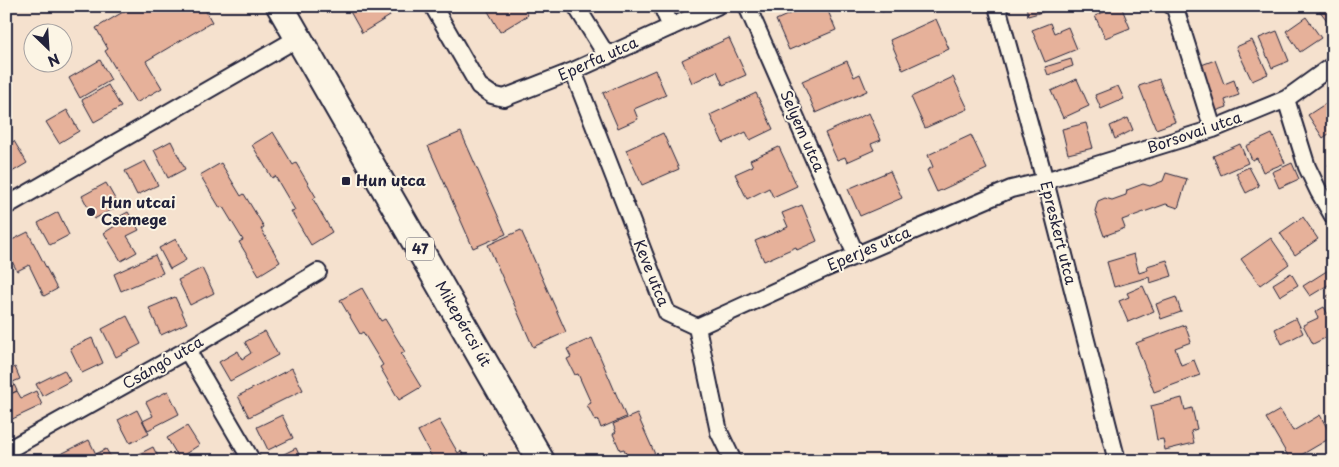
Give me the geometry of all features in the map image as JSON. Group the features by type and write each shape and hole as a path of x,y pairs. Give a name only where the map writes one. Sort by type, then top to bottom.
{"main road":[{"name":"Mikepércsi út","path":"280,6 542,461"}],"street":[{"name":"Eperfa utca","path":"433,6 480,86 492,95 504,98 573,71 717,6"},
{"path":"576,6 606,56"},
{"path":"662,6 671,27"},
{"name":"Selyem utca","path":"747,6 856,255"},
{"name":"Epreskert utca","path":"998,6 1117,461"},
{"path":"1174,7 1213,129"},
{"path":"6,206 298,38"},
{"name":"Borsovai utca","path":"1045,181 1213,129 1286,99 1333,65"},
{"name":"Keve utca","path":"573,71 667,313 697,327"},
{"path":"1286,99 1307,167 1333,216"},
{"name":"Eperjes utca","path":"697,327 856,255 1011,189 1045,181"},
{"name":"Csángó utca","path":"6,451 187,350 318,272"},
{"path":"697,327 718,432 733,461"},
{"path":"187,350 252,461"}],"building":[{"path":"133,6 203,6 212,22 146,61 162,88 136,103 105,51 108,49 96,28"},
{"path":"347,6 384,6 390,16 362,33"},
{"path":"485,6 522,6 528,15 500,32"},
{"path":"807,6 826,6 836,30 789,50 776,20"},
{"path":"880,6 894,6 882,12"},
{"path":"1026,6 1048,6 1049,10 1028,16"},
{"path":"1121,6 1130,28 1105,38 1095,16"},
{"path":"1316,6 1333,6 1332,27"},
{"path":"1306,17 1321,38 1300,52 1286,31"},
{"path":"936,19 949,49 903,70 890,40"},
{"path":"1050,23 1054,33 1068,27 1077,49 1045,62 1032,30"},
{"path":"1277,31 1289,61 1272,68 1259,38"},
{"path":"729,38 746,75 723,85 717,71 692,83 682,60"},
{"path":"1252,40 1268,74 1252,81 1236,47"},
{"path":"1071,59 1073,66 1048,75 1045,67"},
{"path":"100,60 111,80 80,98 69,78"},
{"path":"1215,60 1224,84 1234,80 1239,95 1225,100 1227,107 1213,112 1196,67"},
{"path":"847,61 854,77 860,74 867,91 816,113 802,81"},
{"path":"655,70 666,95 634,109 638,119 618,128 603,93"},
{"path":"953,77 968,109 925,128 911,97"},
{"path":"1077,79 1089,106 1063,118 1051,91"},
{"path":"1159,79 1175,122 1156,129 1139,86"},
{"path":"108,85 121,107 94,122 82,100"},
{"path":"1118,86 1124,99 1101,109 1095,95"},
{"path":"756,93 773,129 750,140 746,132 723,143 710,115"},
{"path":"1325,104 1333,116 1333,131 1323,138 1308,115"},
{"path":"67,110 79,131 59,143 46,122"},
{"path":"869,113 881,140 871,144 874,150 847,162 845,157 837,160 825,133"},
{"path":"1128,118 1133,130 1115,139 1110,126"},
{"path":"1086,123 1093,148 1068,154 1062,129"},
{"path":"273,132 293,165 296,163 316,197 313,199 332,232 311,245 291,211 295,210 275,176 272,178 252,145"},
{"path":"461,132 506,234 473,248 428,146"},
{"path":"663,133 679,169 642,185 626,150"},
{"path":"1272,134 1285,163 1263,172 1257,158 1252,160 1246,146"},
{"path":"971,135 987,169 937,192 927,170 933,167 928,155"},
{"path":"14,141 27,163 7,175 6,144"},
{"path":"171,141 185,169 168,178 154,150"},
{"path":"1240,144 1248,163 1221,175 1213,156"},
{"path":"779,147 797,186 773,197 769,188 747,199 735,174 753,166 750,160"},
{"path":"145,161 158,185 137,195 125,171"},
{"path":"1333,161 1333,172 1328,165"},
{"path":"221,163 241,196 244,194 264,227 261,229 280,262 259,275 239,242 243,240 223,207 220,208 200,175"},
{"path":"1292,163 1299,179 1279,188 1272,172"},
{"path":"1249,167 1259,186 1246,193 1236,173"},
{"path":"890,171 902,198 860,216 848,189"},
{"path":"1166,173 1187,179 1178,208 1166,204 1122,220 1125,228 1104,236 1095,211 1098,201 1105,198 1112,200 1126,195 1127,190 1143,184 1150,186 1163,181"},
{"path":"106,183 119,206 94,219 82,196"},
{"path":"802,205 817,241 797,250 796,247 764,261 755,241 788,227 782,213"},
{"path":"58,212 69,235 50,245 38,223"},
{"path":"128,212 139,230 127,236 137,252 121,261 104,233 118,224 115,219"},
{"path":"1303,217 1318,239 1295,255 1280,233"},
{"path":"521,230 566,332 533,347 488,245"},
{"path":"28,232 57,289 44,296 29,265 17,271 6,250 6,243"},
{"path":"1271,238 1289,264 1260,285 1241,259"},
{"path":"176,239 186,260 170,269 159,248"},
{"path":"1134,254 1139,273 1148,270 1147,266 1167,260 1172,276 1150,283 1149,277 1114,287 1107,262"},
{"path":"155,255 163,273 121,291 114,274"},
{"path":"1333,267 1333,282 1310,296 1303,286"},
{"path":"202,268 214,293 190,305 178,280"},
{"path":"1291,273 1298,285 1280,296 1273,284"},
{"path":"1143,286 1154,311 1128,322 1119,301 1129,297 1127,293"},
{"path":"362,288 381,321 385,319 405,352 401,354 421,387 399,400 380,367 383,365 363,332 360,334 340,300"},
{"path":"1333,293 1333,304 1327,296"},
{"path":"175,297 187,323 161,335 149,308"},
{"path":"1176,297 1181,312 1161,319 1156,304"},
{"path":"1324,307 1333,323 1333,334 1313,344 1303,325 1318,318 1315,312"},
{"path":"127,316 141,344 116,357 102,329"},
{"path":"1296,318 1303,333 1282,344 1275,329"},
{"path":"1185,325 1191,342 1175,348 1181,365 1194,360 1200,375 1154,392 1136,343"},
{"path":"265,331 278,355 230,381 219,362 238,351 242,359 251,353 245,342"},
{"path":"92,338 103,363 82,373 70,348"},
{"path":"592,338 626,417 601,428 598,420 595,421 587,405 591,403 578,374 575,375 567,359 571,357 567,349"},
{"path":"15,367 20,379 13,382 17,391 6,396 6,372"},
{"path":"292,368 303,390 249,417 238,396"},
{"path":"64,370 70,381 42,396 36,384"},
{"path":"17,391 21,398 36,391 42,405 6,422 6,396"},
{"path":"168,391 179,414 148,430 143,421 153,416 146,402"},
{"path":"1182,398 1185,410 1192,408 1197,429 1191,431 1194,443 1165,450 1163,439 1157,440 1151,406"},
{"path":"137,410 149,434 130,443 118,420"},
{"path":"1280,410 1293,431 1320,415 1332,437 1291,461 1266,418"},
{"path":"637,414 658,461 629,461 624,449 620,450 613,434 616,432 613,424"},
{"path":"282,415 293,438 268,450 257,427"},
{"path":"439,420 458,453 461,451 467,461 434,461 418,431"},
{"path":"187,426 199,445 179,458 167,438"},
{"path":"89,440 96,454 106,449 112,459 108,461 47,461"},
{"path":"153,447 160,461 129,461 129,459"},
{"path":"296,448 301,459 308,455 311,461 278,461 276,458"},
{"path":"1193,456 1195,461 1182,461"}],"place":[{"name":"Hun utca","path":"346,181"},
{"name":"Hun utcai Csemege","path":"91,212"}]}
